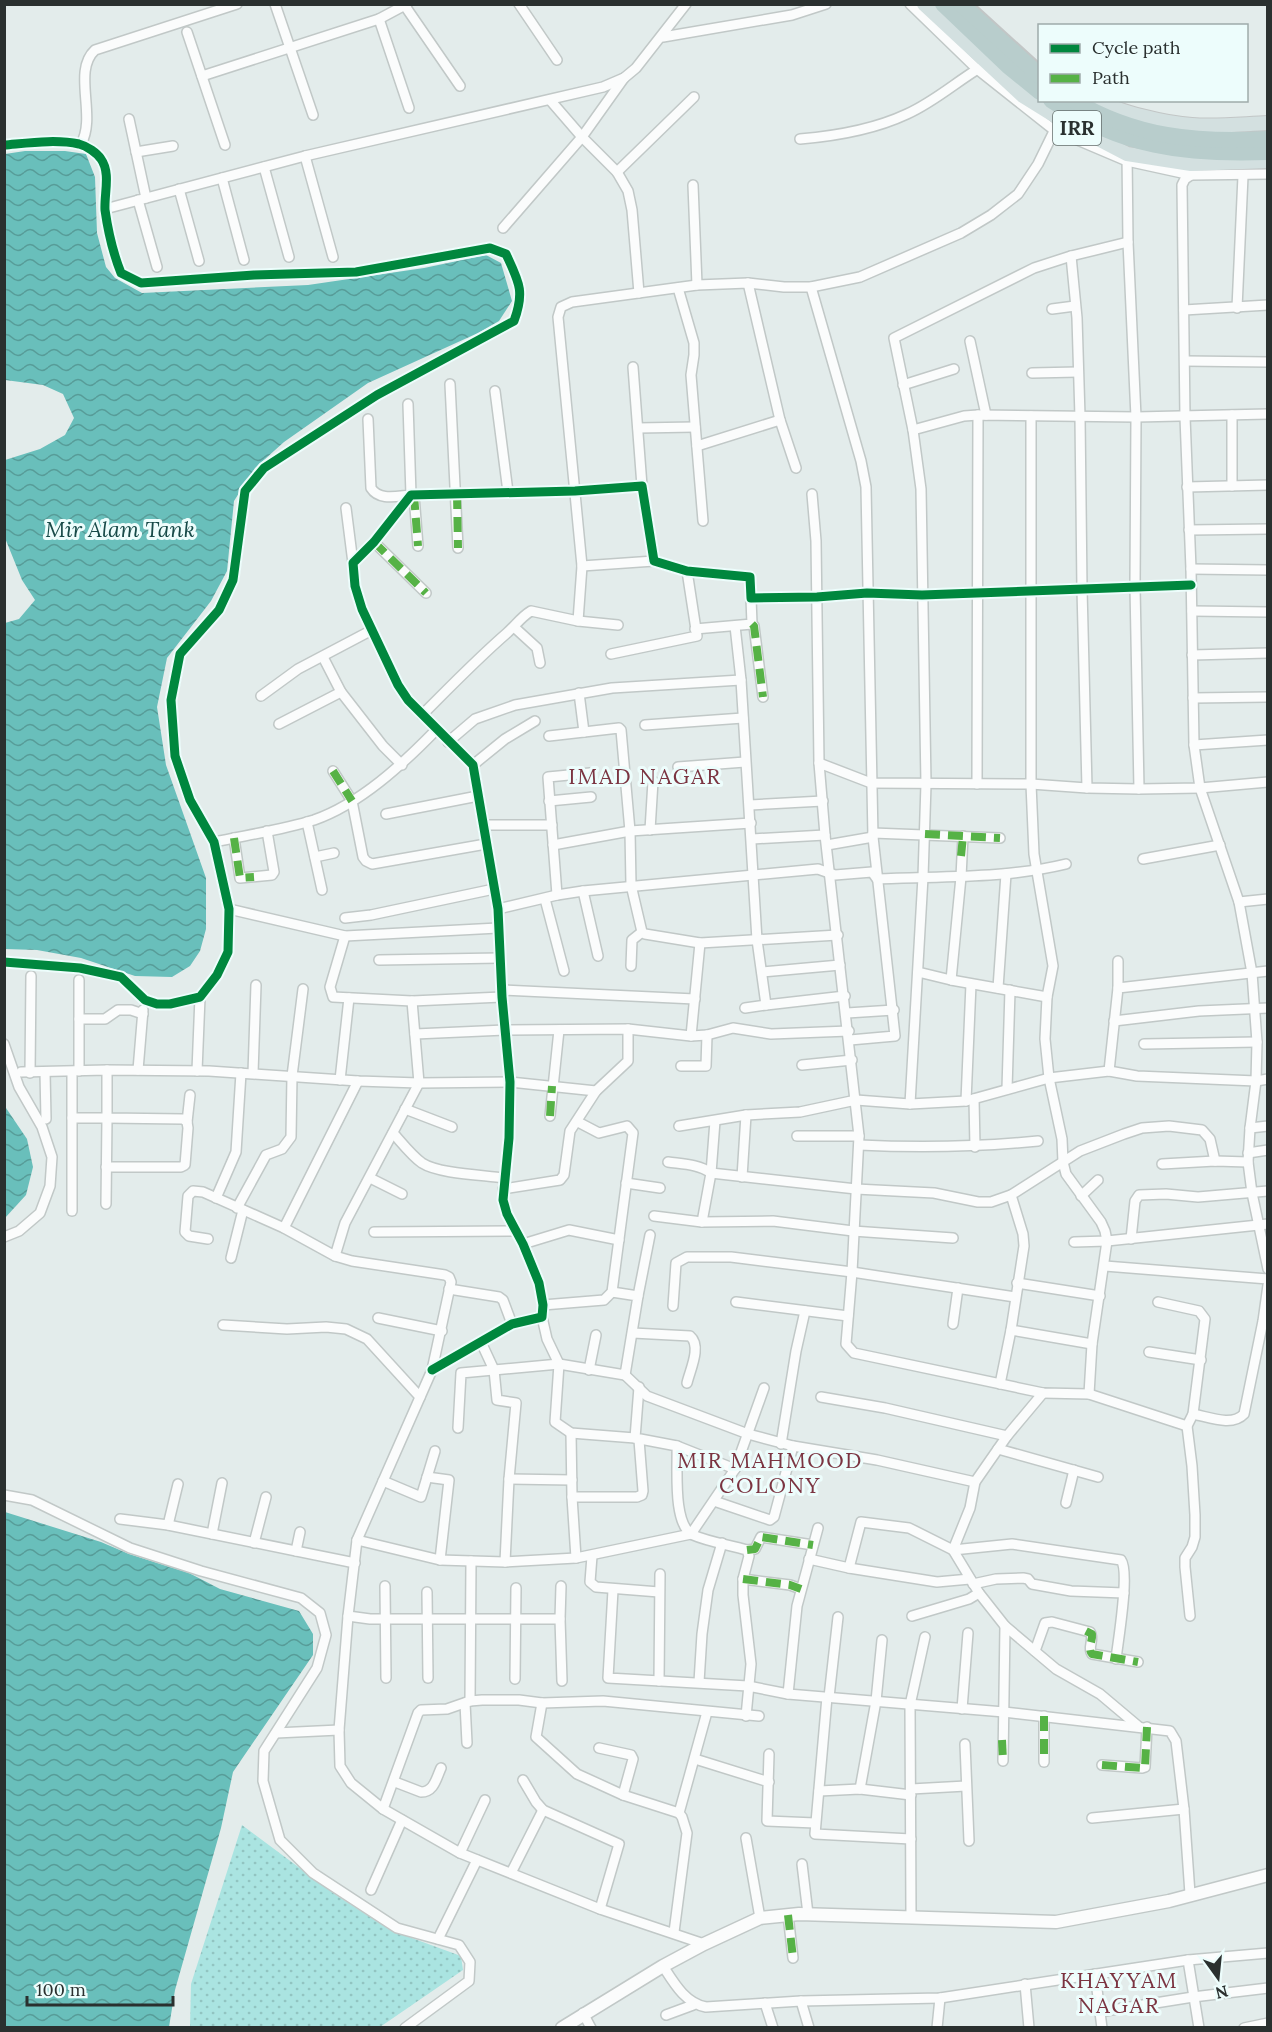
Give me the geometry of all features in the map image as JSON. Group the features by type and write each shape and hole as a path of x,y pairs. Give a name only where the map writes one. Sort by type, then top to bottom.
{"highway":[{"path":"943,4 1008,66 1038,90"},
{"path":"961,4 1038,74"},
{"path":"1054,102 1105,130 1154,146 1210,152 1268,152"},
{"path":"1077,102 1109,120 1156,134 1211,141 1268,139"}],"main road":[{"name":"IRR","path":"924,4 982,66 1057,125 1127,157 1191,164 1268,161"},
{"path":"974,4 1038,64"},
{"name":"IRR","path":"1101,102 1133,114 1191,125 1268,123"},
{"path":"562,2028 663,1966 760,1918 808,1914 1056,1922 1169,1901 1268,1875"}],"street":[{"path":"81,144 86,135 88,115 85,77 90,55 95,50 237,4"},
{"path":"275,4 313,115"},
{"path":"386,4 391,14"},
{"path":"519,4 557,60"},
{"path":"503,228 582,137 624,78 636,68 663,37 686,4"},
{"path":"663,37 792,15 825,4"},
{"path":"800,139 834,136 873,127 907,114 982,66 910,4"},
{"path":"202,76 379,19 406,5 460,86"},
{"path":"379,19 409,108"},
{"path":"187,32 225,145"},
{"path":"105,209 305,156 603,87 624,78"},
{"path":"617,172 694,97"},
{"path":"550,100 617,172 628,191 632,210 639,293"},
{"path":"129,119 142,199 157,267"},
{"path":"578,621 582,566 558,317 561,307 572,302 697,285 748,283 811,287 860,277 961,233 991,215 1018,194 1038,164 1057,125"},
{"path":"4,145 65,142 81,144 93,151 103,161 106,176 105,209 114,254 121,273 141,282 356,272 490,248 506,254 521,290 519,308 514,321 377,395 264,468 245,491 233,580 219,610 180,654 171,700 174,756 190,800 214,842 230,909 228,952 217,975 200,997 197,1071"},
{"path":"136,152 173,146"},
{"path":"305,156 333,257"},
{"path":"1139,789 1135,586 1136,417 1128,242 1127,157 1191,176 1268,174"},
{"path":"264,167 289,257"},
{"path":"1191,176 1185,179 1182,185 1185,417 1191,569 1194,745 1200,788 1239,902 1252,973 1256,1081 1248,1157 1252,1193 1264,1225 1268,1269"},
{"path":"1237,308 1243,176"},
{"path":"222,178 244,260"},
{"path":"693,185 697,285"},
{"path":"179,189 199,261"},
{"path":"910,1104 924,877 926,784 921,489 913,430 894,342 897,335 1034,268 1128,242"},
{"path":"1071,256 1076,306 1080,417 1087,788"},
{"path":"748,283 780,420 796,468"},
{"path":"415,1034 505,1030 628,1029 691,1036 707,1035 733,1028 771,1034 895,1036 894,1010 873,835 866,487 811,287"},
{"path":"678,288 694,343 691,369 703,521"},
{"path":"1184,310 1268,305"},
{"path":"1052,309 1076,306"},
{"path":"970,341 982,415 977,593 977,784"},
{"path":"1185,361 1268,362"},
{"path":"633,367 642,486 654,561"},
{"path":"903,385 954,369"},
{"path":"1032,373 1078,372"},
{"path":"450,384 458,548"},
{"path":"495,391 508,492"},
{"path":"408,404 412,495 418,546"},
{"path":"913,430 964,416 982,415 1185,417 1268,414"},
{"path":"1232,415 1232,486"},
{"path":"1031,416 1030,784 1035,854 1053,966 1047,997 1045,1039 1049,1078 1062,1139 1066,1174 1101,1222 1107,1241 1092,1344 1089,1394"},
{"path":"368,419 372,488 375,494 382,497 575,491 642,486"},
{"path":"697,446 780,420"},
{"path":"638,428 695,427"},
{"path":"1187,487 1268,485"},
{"path":"812,494 817,597 819,764 859,1141 846,1344 854,1353 1043,1393 1089,1394 1187,1426"},
{"path":"352,563 374,542 412,495"},
{"path":"346,508 352,563 359,597 398,685 408,700 436,730 473,765 498,909 502,994 510,1082 509,1138 503,1200 538,1283 543,1305 542,1317 548,1339 559,1364 555,1422 571,1433 637,1439 678,1446 735,1469"},
{"path":"1189,530 1268,529"},
{"path":"374,542 426,593"},
{"path":"582,566 654,561 687,571 750,577 752,624 763,697"},
{"path":"1191,569 1268,570"},
{"path":"611,654 696,636 687,571"},
{"path":"751,598 817,597 867,593 922,595 1191,585"},
{"path":"422,715 474,662 514,627 522,616 531,611 578,621 618,625"},
{"path":"1192,611 1268,612"},
{"path":"695,629 752,624"},
{"path":"735,626 750,805 757,940 766,1005"},
{"path":"514,627 537,648 540,663"},
{"path":"261,696 298,669 372,630"},
{"path":"1192,655 1268,653"},
{"path":"323,657 341,692 383,746 402,765"},
{"path":"448,742 474,719 515,705 612,688 741,680"},
{"path":"279,724 341,692"},
{"path":"579,693 584,732"},
{"path":"1193,698 1268,697"},
{"path":"645,725 743,718"},
{"path":"473,765 505,739 535,721"},
{"path":"549,736 619,728 621,730 630,831 631,885 642,932"},
{"path":"214,842 307,822 352,801 402,765 436,730"},
{"path":"1194,745 1268,740"},
{"path":"678,767 745,762"},
{"path":"819,764 872,783 1030,784 1139,789 1200,788 1268,782"},
{"path":"333,771 352,801 363,857 372,864 486,844"},
{"path":"557,895 548,777 590,773"},
{"path":"650,830 653,781"},
{"path":"386,814 478,796"},
{"path":"549,801 591,797"},
{"path":"750,805 823,801"},
{"path":"307,822 322,890"},
{"path":"553,845 630,831 751,823"},
{"path":"483,825 552,825"},
{"path":"234,838 240,878 272,875 274,872 267,831"},
{"path":"752,839 826,840 873,835 925,834 1000,838"},
{"path":"951,980 963,836"},
{"path":"1143,859 1220,845"},
{"path":"315,857 334,853"},
{"path":"877,879 1006,874 1066,864"},
{"path":"498,909 557,895 631,885 818,869 835,875 872,872 877,879"},
{"path":"998,988 1006,874"},
{"path":"345,918 371,915 494,889"},
{"path":"583,891 598,956"},
{"path":"545,899 564,970"},
{"path":"1239,902 1268,899"},
{"path":"230,909 345,936 498,928"},
{"path":"642,932 700,943 838,935"},
{"path":"631,966 632,940 642,932"},
{"path":"345,936 330,987 333,997 412,1001 502,994 695,999"},
{"path":"691,1036 700,943"},
{"path":"379,960 500,958"},
{"path":"1109,1071 1118,988 1118,961"},
{"path":"4,962 80,968 121,977 145,1000 157,1004 170,1004 200,997"},
{"path":"762,972 840,965"},
{"path":"1118,988 1268,971"},
{"path":"918,972 1047,997"},
{"path":"31,976 26,1073 107,1070 197,1071 358,1081 510,1082 596,1091"},
{"path":"72,1211 72,1118 79,1019 79,980"},
{"path":"971,984 970,1100 975,1146"},
{"path":"253,1073 256,985"},
{"path":"231,1258 240,1209 266,1155 282,1149 291,1137 292,1076 303,989"},
{"path":"1007,1089 1010,990"},
{"path":"745,1008 845,996"},
{"path":"340,1080 349,998"},
{"path":"335,1256 345,1223 418,1083 412,1001"},
{"path":"1114,1021 1200,1011 1268,1008"},
{"path":"79,1019 105,1019 118,1010 143,1012 138,1070"},
{"path":"847,1013 894,1010"},
{"path":"503,1189 560,1180 564,1175 569,1134 596,1091 628,1060 628,1029"},
{"path":"550,1116 559,1030"},
{"path":"681,1066 706,1066 707,1035"},
{"path":"1144,1044 1256,1040 1268,1035"},
{"path":"4,1044 19,1088 42,1127 52,1157 50,1186 40,1213 18,1231 4,1237"},
{"path":"802,1065 852,1060"},
{"path":"106,1204 107,1070"},
{"path":"679,1126 746,1115 800,1112 856,1100 910,1104 970,1100 1049,1078 1109,1071 1137,1076 1256,1081 1268,1079"},
{"path":"45,1072 46,1119"},
{"path":"216,1198 236,1152 241,1073"},
{"path":"284,1228 358,1081"},
{"path":"106,1167 181,1167 185,1165 190,1095"},
{"path":"405,1109 452,1127"},
{"path":"742,1177 746,1115"},
{"path":"72,1118 183,1119 187,1122"},
{"path":"702,1222 711,1173 715,1121"},
{"path":"543,1305 604,1300 612,1292 633,1133 630,1128 620,1127 599,1133 578,1122"},
{"path":"668,1162 705,1168 711,1173 742,1177 856,1189 934,1193 978,1202 991,1202 1011,1195 1080,1151 1142,1128 1169,1126 1192,1128 1207,1133 1215,1161"},
{"path":"1250,1128 1268,1126"},
{"path":"393,1133 416,1158 435,1169 504,1178"},
{"path":"797,1136 911,1148 1038,1141"},
{"path":"1162,1164 1248,1157 1268,1150"},
{"path":"370,1178 402,1194"},
{"path":"1081,1196 1098,1180"},
{"path":"626,1183 660,1188"},
{"path":"208,1239 189,1236 185,1232 188,1196 193,1191 203,1192 284,1228 335,1256 352,1261 445,1275 451,1281 432,1370 357,1540 339,1730 340,1766 351,1783 383,1809 460,1853 600,1910 674,1932 704,1944"},
{"path":"1131,1239 1135,1201 1139,1195 1155,1193 1198,1197 1268,1191"},
{"path":"1000,1384 1023,1254 1023,1234 1011,1195"},
{"path":"654,1216 702,1222 773,1221 853,1231 953,1238"},
{"path":"1074,1242 1131,1239 1264,1225"},
{"path":"523,1244 569,1230 618,1240"},
{"path":"374,1232 516,1231"},
{"path":"625,1375 650,1235"},
{"path":"673,1306 676,1263 687,1257 731,1257 852,1272 1015,1297"},
{"path":"1105,1266 1268,1279"},
{"path":"1017,1283 1100,1296"},
{"path":"1192,1414 1232,1421 1244,1414 1265,1321 1268,1285"},
{"path":"953,1324 958,1288"},
{"path":"449,1289 499,1297 512,1324"},
{"path":"612,1292 638,1296"},
{"path":"736,1302 848,1316"},
{"path":"1158,1302 1199,1311 1205,1319 1192,1414 1187,1426 1195,1515 1195,1537 1185,1558 1190,1616"},
{"path":"781,1444 805,1311"},
{"path":"432,1370 512,1324 542,1317"},
{"path":"378,1318 442,1331"},
{"path":"223,1326 346,1329 367,1339 420,1397"},
{"path":"1011,1330 1092,1344"},
{"path":"633,1334 662,1334 693,1338 696,1346 687,1383"},
{"path":"589,1370 596,1335"},
{"path":"481,1342 494,1370 497,1400 516,1403 509,1479 506,1562"},
{"path":"1149,1352 1201,1360"},
{"path":"458,1428 460,1373 559,1364 625,1375 647,1396 781,1444 877,1460 975,1482"},
{"path":"572,1497 637,1497 642,1495 644,1491 637,1439 639,1387"},
{"path":"691,1534 735,1469 764,1388"},
{"path":"953,1550 970,1508 975,1482 1007,1436 1043,1393"},
{"path":"821,1397 885,1408 1007,1436"},
{"path":"571,1433 576,1558"},
{"path":"678,1446 678,1500 682,1524 691,1534"},
{"path":"714,1501 770,1520 774,1517 793,1446"},
{"path":"998,1449 1098,1477"},
{"path":"383,1481 421,1497 435,1451"},
{"path":"1066,1503 1074,1470"},
{"path":"427,1477 449,1480 440,1560"},
{"path":"509,1479 572,1480"},
{"path":"212,1534 222,1483"},
{"path":"168,1525 178,1484"},
{"path":"4,1495 32,1500 130,1548 201,1571 301,1598 320,1613 326,1635 317,1668 264,1751 263,1781 280,1840 313,1873 397,1928 459,1945 470,1962 469,1981 405,2028"},
{"path":"254,1543 266,1497"},
{"path":"120,1519 168,1525 355,1563"},
{"path":"849,1568 861,1522 909,1528 953,1550 979,1593 1005,1626 1056,1669 1100,1694 1142,1726 1145,1767 1102,1765"},
{"path":"788,1694 801,1589 818,1528"},
{"path":"296,1551 300,1532"},
{"path":"357,1540 440,1560 506,1562 592,1556 691,1534 747,1550 755,1549 761,1537 813,1545"},
{"path":"699,1682 708,1590 722,1543"},
{"path":"953,1550 1012,1544 1121,1560 1124,1565 1124,1593 1116,1659"},
{"path":"746,1716 751,1664 743,1595 749,1556 747,1550"},
{"path":"592,1556 590,1582 596,1587 659,1592"},
{"path":"809,1558 849,1568 937,1582 1023,1578 1028,1579 1032,1584 1071,1591 1124,1593"},
{"path":"467,1743 471,1561"},
{"path":"659,1681 660,1574"},
{"path":"744,1579 790,1585 801,1589"},
{"path":"385,1586 386,1678"},
{"path":"561,1586 562,1681"},
{"path":"515,1679 516,1588"},
{"path":"613,1590 608,1678 748,1686 788,1694 1004,1712 1170,1731 1176,1741 1190,1894"},
{"path":"427,1592 428,1678"},
{"path":"912,1616 969,1599 979,1593"},
{"path":"348,1616 386,1619 560,1619"},
{"path":"838,1617 814,1832 816,1834 911,1839"},
{"path":"1035,1651 1046,1623 1052,1622 1090,1632 1093,1638 1089,1649 1092,1654 1138,1662"},
{"path":"1003,1761 1005,1626"},
{"path":"962,1709 968,1633"},
{"path":"911,1916 910,1705 925,1637"},
{"path":"860,1789 876,1701 882,1640"},
{"path":"383,1809 421,1710 447,1709 468,1702 603,1701 759,1716"},
{"path":"542,1703 536,1737 577,1774 623,1795 679,1813 682,1817 687,1833 674,1932"},
{"path":"679,1813 707,1712"},
{"path":"1044,1716 1044,1762"},
{"path":"276,1733 339,1730"},
{"path":"965,1744 969,1841"},
{"path":"599,1748 631,1755 633,1759 623,1795"},
{"path":"770,1754 768,1822 815,1823"},
{"path":"695,1759 769,1782"},
{"path":"395,1782 425,1792 433,1786 441,1768"},
{"path":"523,1780 543,1810 619,1844 600,1910"},
{"path":"819,1791 860,1789 911,1792 966,1786"},
{"path":"460,1853 485,1800"},
{"path":"1092,1818 1184,1809"},
{"path":"511,1873 543,1810"},
{"path":"370,1890 402,1820"},
{"path":"746,1838 760,1918"},
{"path":"438,1939 477,1860"},
{"path":"802,1864 808,1914"},
{"path":"788,1915 793,1958"},
{"path":"666,2015 693,2005 706,2007 801,2001 940,1998 1188,1960 1268,1953"},
{"path":"1188,1960 1199,2028"},
{"path":"663,1966 693,2005"},
{"path":"1095,1974 1102,2028"},
{"path":"1025,1984 1029,2028"},
{"path":"1099,2012 1268,1988"},
{"path":"937,2028 940,1998"},
{"path":"801,2001 809,2028"},
{"path":"765,2003 773,2028"},
{"path":"584,2013 591,2028"},
{"path":"1244,2028 1268,2023"}],"shaded area":[{"path":"242,1825 336,1895 390,1930 461,1956 463,1970 380,2027 190,2028 191,1984"}],"water":[{"name":"Mir Alam Tank","path":"25,151 65,151 86,154 95,177 97,233 106,267 115,278 142,293 308,285 424,268 486,255 501,263 512,301 499,321 478,333 368,383 284,442 255,468 234,501 227,571 211,601 167,658 157,707 166,765 206,878 206,929 200,951 190,966 172,977 135,976 81,958 37,950 5,949 5,623 19,619 35,600 22,580 5,538 5,460 40,449 65,435 74,418 63,394 43,385 5,380 5,154"},
{"path":"4,1105 27,1139 33,1167 26,1195 5,1218"},
{"path":"5,1512 189,1573 220,1589 299,1611 313,1634 313,1655 233,1772 221,1828 175,1990 169,2027 5,2027"}],"marked path":[{"path":"457,494 458,548"},
{"path":"414,495 418,546"},
{"path":"374,542 426,593"},
{"path":"752,624 763,697"},
{"path":"333,771 352,801"},
{"path":"925,834 1000,838"},
{"path":"961,856 963,836"},
{"path":"234,838 240,878 254,877"},
{"path":"550,1116 552,1086"},
{"path":"747,1550 755,1549 761,1537 813,1545"},
{"path":"743,1579 790,1585 801,1589"},
{"path":"1086,1631 1092,1634 1090,1649 1092,1654 1138,1662"},
{"path":"1044,1716 1044,1762"},
{"path":"1102,1765 1145,1767 1147,1727"},
{"path":"1002,1740 1003,1761"},
{"path":"788,1915 793,1958"}],"cycle path":[{"path":"4,145 61,142 79,144 97,154 106,171 105,210 118,265 121,273 141,283 254,275 356,272 490,248 506,254 520,294 514,321 377,395 264,468 245,491 233,580 219,610 180,654 171,700 175,756 190,800 214,842 229,909 228,952 217,975 200,997 170,1004 157,1004 145,1000 121,977 80,968 4,962"},
{"path":"432,1370 512,1324 542,1317 543,1305 539,1283 523,1244 507,1214 503,1200 509,1138 510,1082 502,997 498,909 473,765 408,700 398,685 362,609 355,586 353,563 374,542 411,495 575,491 642,486 654,561 687,571 750,577 751,598 817,597 867,593 922,595 1191,585"}],"district":[{"name":"IMAD NAGAR","path":"645,776"},
{"name":"MIR MAHMOOD COLONY","path":"770,1472"},
{"name":"KHAYYAM NAGAR","path":"1119,1992"}]}
